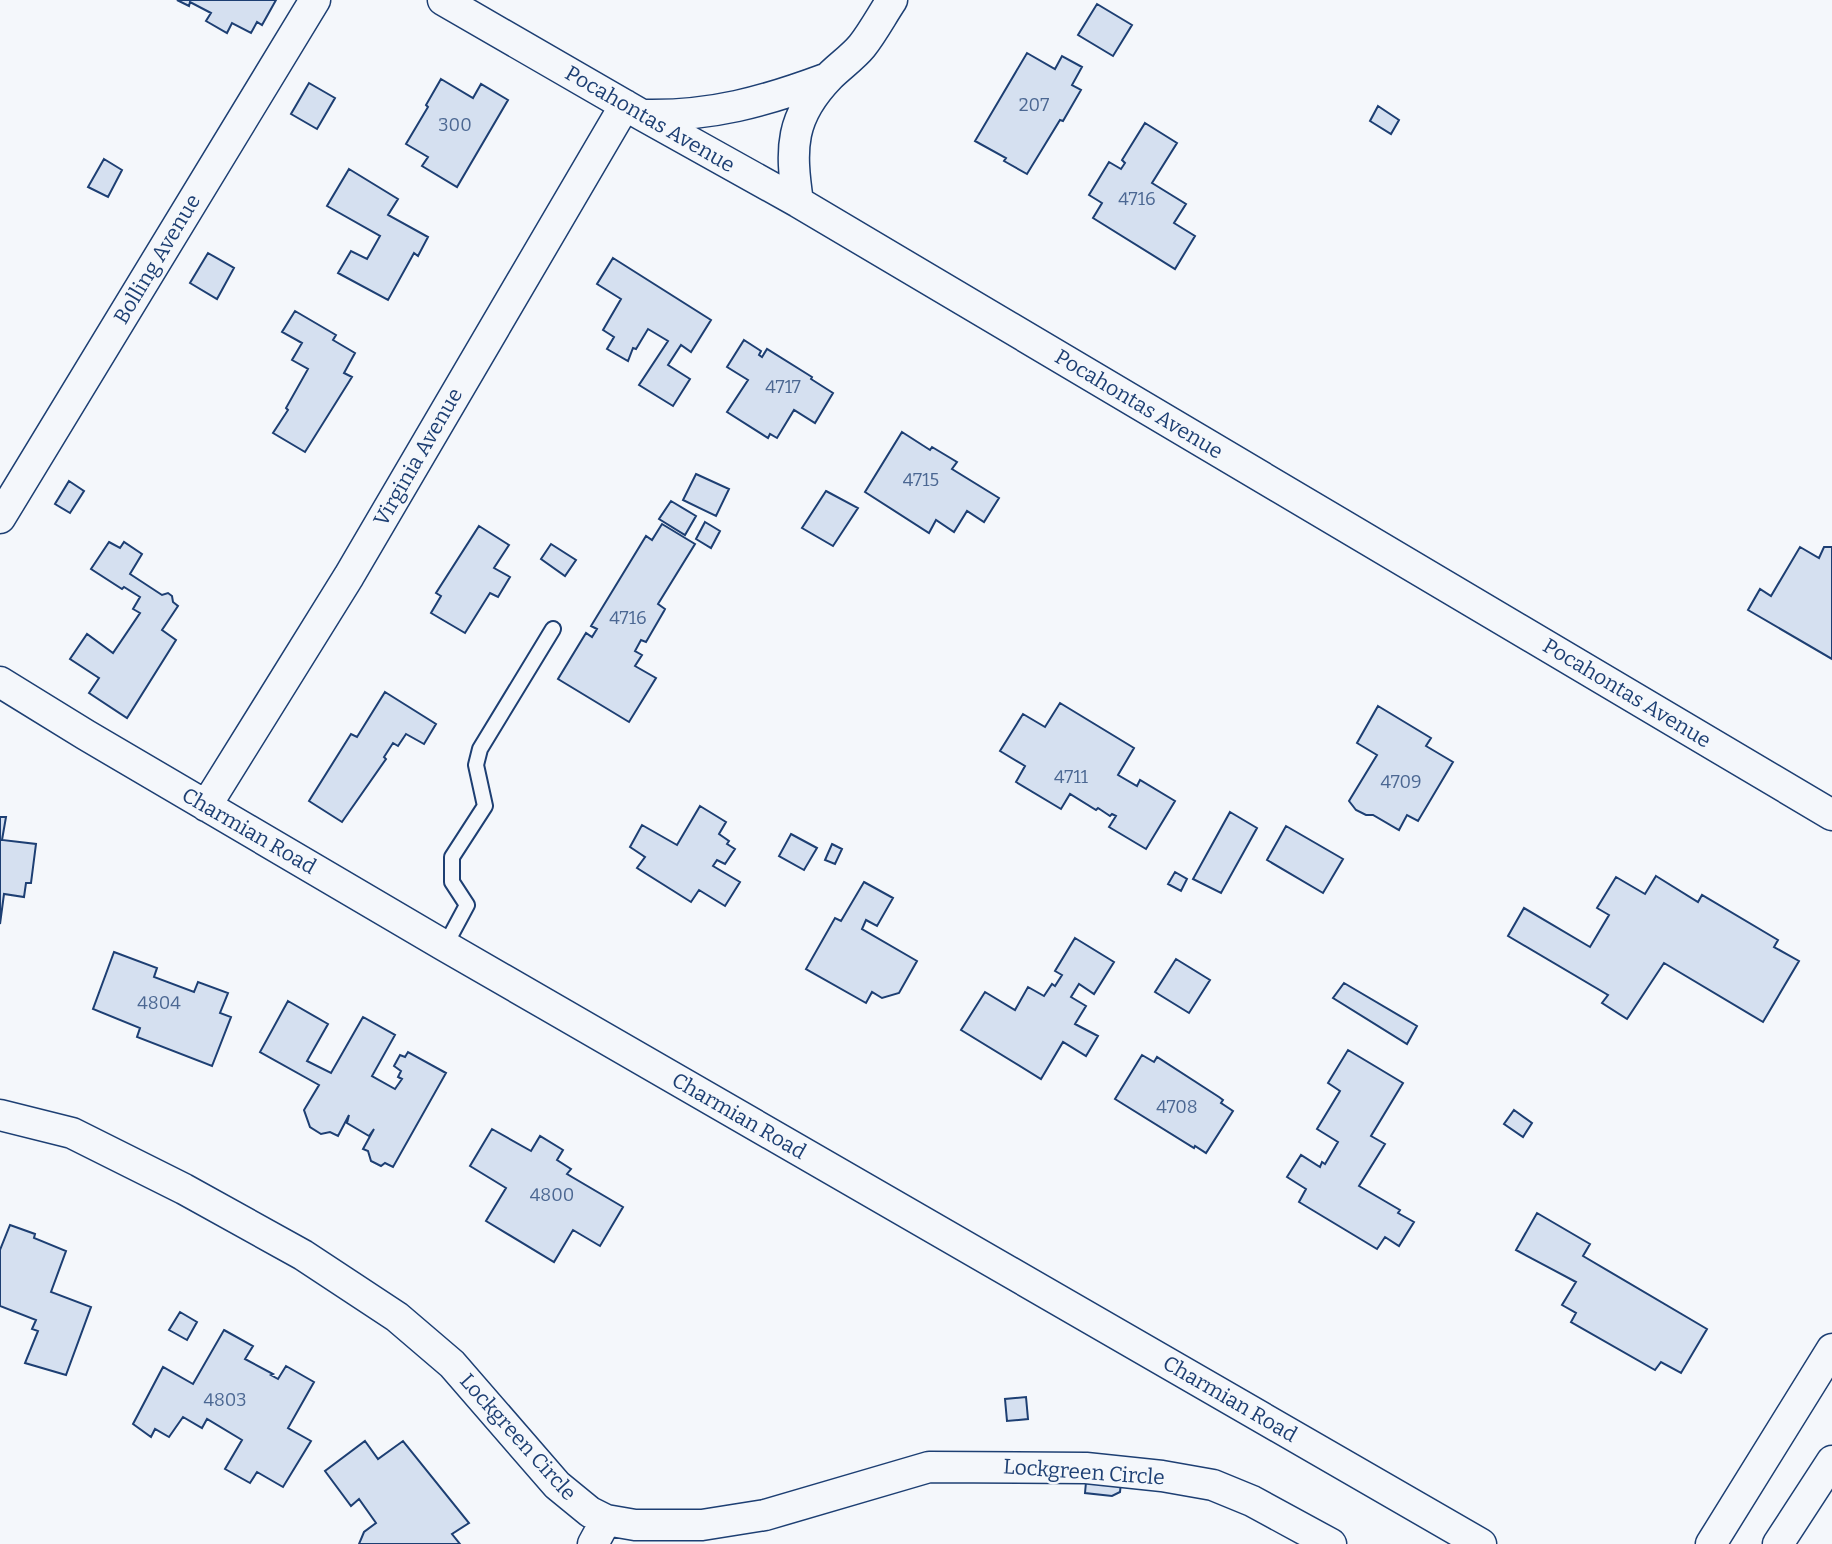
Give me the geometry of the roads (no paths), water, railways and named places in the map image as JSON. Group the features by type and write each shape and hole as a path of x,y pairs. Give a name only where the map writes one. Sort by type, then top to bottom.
{"street":[{"name":"Bolling Avenue","path":"0,518 314,0"},
{"name":"Pocahontas Avenue","path":"443,0 798,202 1832,815"},
{"path":"798,202 793,170 795,129 806,104 829,77 862,47 892,0"},
{"path":"633,110 684,116 724,110 775,98 829,77"},
{"name":"Virginia Avenue","path":"206,806 633,110"},
{"name":"Charmian Road","path":"0,682 445,946 1481,1544"},
{"name":"Lockgreen Circle","path":"0,1115 72,1133 184,1189 303,1255 397,1317 452,1364 557,1485 590,1513 599,1532 635,1525 702,1525 765,1515 929,1467 1086,1468 1162,1476 1213,1485 1252,1501 1331,1544"},
{"path":"1712,1544 1832,1349"},
{"path":"1778,1544 1832,1461"}],"lane":[{"path":"445,946 467,905 452,882 452,856 485,806 476,765 480,749 553,629"}]}
